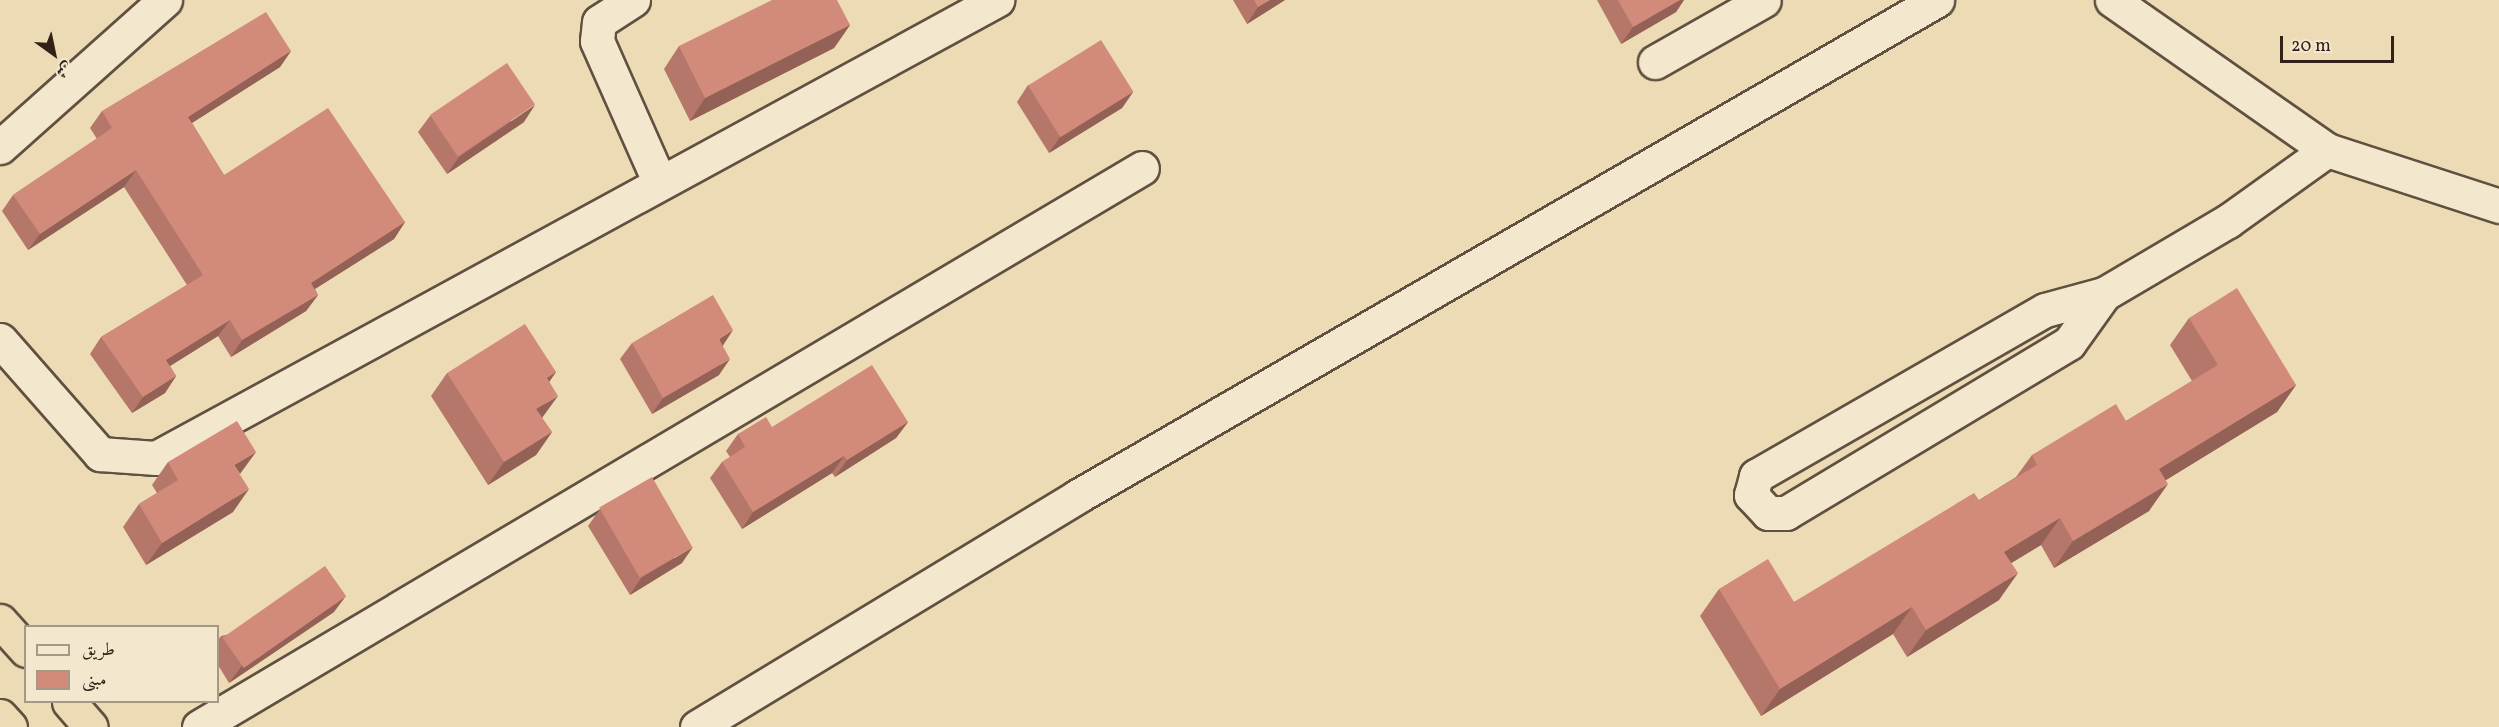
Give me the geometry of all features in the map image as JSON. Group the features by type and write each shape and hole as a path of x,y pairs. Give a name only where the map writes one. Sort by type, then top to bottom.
{"highway":[{"path":"0,621 24,648"},
{"path":"70,703 91,727"},
{"path":"0,716 10,727"}],"street":[{"path":"0,147 165,0"},
{"path":"633,0 599,22 597,40 660,183"},
{"path":"0,340 99,454 156,458 997,0"},
{"path":"1655,62 1764,0"},
{"path":"697,727 1078,496 1937,0"},
{"path":"2112,0 2326,150 2499,206"},
{"path":"2103,294 2069,343 1786,513 1768,513 1751,495 1756,476 2045,310 2103,294 2228,221 2326,150"},
{"path":"199,727 1142,168"}],"building":[{"path":"772,0 837,0 850,25 705,98 679,46"},
{"path":"1254,0 1270,0 1258,7"},
{"path":"1618,0 1680,0 1633,27"},
{"path":"266,12 291,51 188,117 224,175 328,108 405,222 311,283 318,295 242,340 230,320 166,360 176,376 143,397 101,337 203,275 136,170 40,234 13,195 112,128 102,111"},
{"path":"1101,40 1133,92 1060,137 1028,86"},
{"path":"507,63 535,104 458,156 430,115"},
{"path":"2237,288 2296,385 2159,469 2168,484 2073,541 2060,518 2004,552 2018,573 1926,630 1912,607 1780,689 1719,589 1768,559 1794,602 1974,493 1979,500 2037,465 2032,455 2116,404 2126,421 2218,365 2189,318"},
{"path":"713,295 733,330 719,339 730,359 663,398 632,343"},
{"path":"525,324 556,372 547,378 558,396 536,409 552,432 504,462 447,373"},
{"path":"872,365 908,422 847,460 844,456 753,512 722,462 745,447 738,434 766,417 772,427"},
{"path":"237,421 256,452 234,465 249,489 162,543 139,504 178,480 168,462"},
{"path":"652,477 692,547 640,578 599,507"},
{"path":"325,566 346,596 244,668 223,638"}]}
